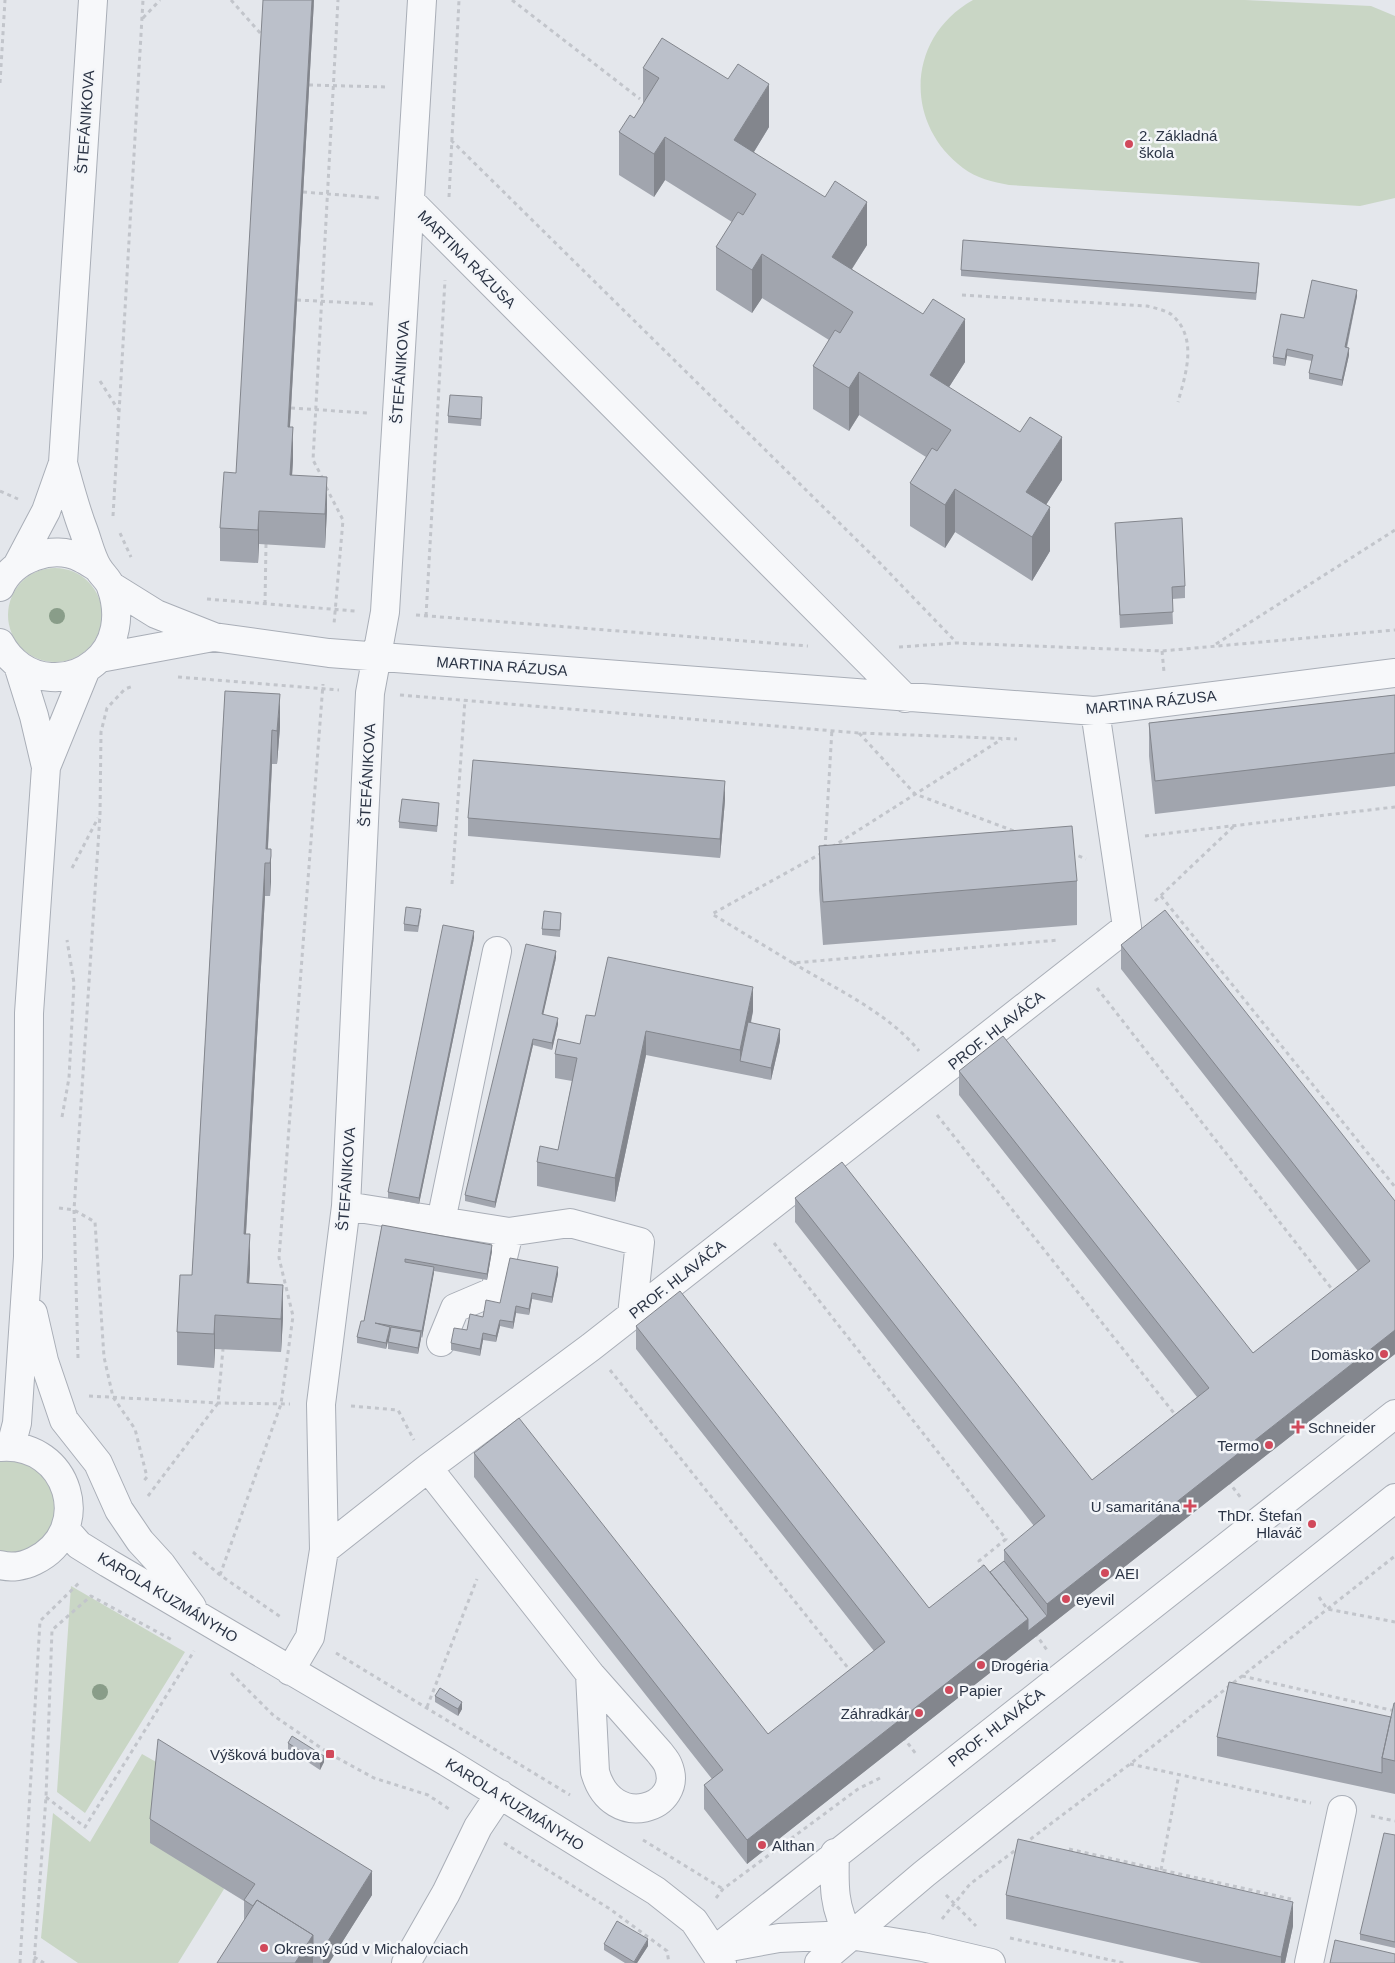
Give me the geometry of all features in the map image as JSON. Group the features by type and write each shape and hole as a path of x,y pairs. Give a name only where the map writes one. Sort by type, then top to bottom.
{"street":[{"name":"ŠTEFÁNIKOVA","path":"6,577 46,511 63,463 92,0"},
{"name":"ŠTEFÁNIKOVA","path":"324,1550 321,1404 346,1206 370,693 385,612 422,0"},
{"name":"MARTINA RÁZUSA","path":"411,201 905,698"},
{"path":"46,768 93,664 111,644 116,628 116,609 78,516 63,463"},
{"name":"MARTINA RÁZUSA","path":"6,577 37,555 59,552 80,557 104,577 156,614 214,637 329,653 905,698 1095,711 1395,673"},
{"path":"6,653 34,674 52,677 70,676 93,664 214,637"},
{"path":"0,1565 16,1566 41,1558 51,1550 65,1529 69,1510 67,1491 60,1473 47,1459 30,1450 6,1447 17,1423 28,1257 29,1012 46,768 34,716 6,653"},
{"path":"1095,711 1127,927"},
{"name":"PROF. HLAVÁČA","path":"324,1550 428,1468 592,1347 1127,927"},
{"path":"441,1221 497,950"},
{"path":"346,1206 509,1232 570,1223 640,1242 632,1315"},
{"path":"441,1342 455,1308 495,1291 509,1232"},
{"path":"28,1257 33,1311 56,1401 64,1420 98,1464 119,1510 196,1613"},
{"name":"PROF. HLAVÁČA","path":"719,1956 835,1853 1395,1414"},
{"path":"428,1468 488,1548 590,1674"},
{"path":"819,1963 850,1935 1300,1572 1395,1498"},
{"name":"KAROLA KUZMÁNYHO","path":"65,1529 79,1545 108,1563 196,1613 500,1794 676,1905 694,1921 719,1956"},
{"path":"290,1670 310,1637 324,1550"},
{"path":"406,1963 446,1893 478,1827 500,1794"},
{"path":"1309,1963 1342,1810"},
{"path":"835,1853 834,1891 841,1922 850,1935"},
{"path":"719,1956 779,1938 850,1935 923,1947 991,1963"}],"path":[{"path":"0,83 5,0"},
{"path":"120,412 144,0"},
{"path":"143,18 160,0"},
{"path":"231,0 263,36"},
{"path":"338,0 313,460 343,520 336,610 322,689 279,1258 293,1316 281,1404 220,1575 310,1637 574,1798"},
{"path":"426,616 459,0"},
{"path":"512,0 640,100"},
{"path":"309,85 417,88"},
{"path":"452,140 872,555 956,643"},
{"path":"303,192 411,201"},
{"path":"962,295 1146,306 1171,314 1185,330 1189,362 1178,402"},
{"path":"297,300 404,306"},
{"path":"290,408 398,415"},
{"path":"1215,644 1395,530"},
{"path":"265,604 266,544"},
{"path":"206,599 336,610"},
{"path":"452,884 465,700"},
{"path":"824,852 832,729"},
{"path":"859,732 915,794 1017,833"},
{"path":"1003,738 824,852 712,914 872,1010 912,1043 928,1083 1183,1424"},
{"path":"1114,840 1395,807"},
{"path":"68,876 100,816 74,1210 78,1366"},
{"path":"1127,927 1235,825"},
{"path":"1064,850 1119,872"},
{"path":"1161,896 1395,1187"},
{"path":"60,1125 69,1078 74,983 66,938"},
{"path":"793,963 1068,939"},
{"path":"1079,964 1336,1293"},
{"path":"755,1218 1006,1539 979,1561 985,1569"},
{"path":"592,1347 858,1680"},
{"path":"129,1523 139,1506 218,1403 223,1349"},
{"path":"87,1396 218,1403 321,1404 398,1410 428,1468"},
{"path":"1226,1478 1261,1520"},
{"path":"427,1707 488,1548"},
{"path":"982,1929 975,1926 954,1902 970,1884 1130,1764 1395,1556"},
{"path":"34,1963 46,1797 52,1630 91,1596 108,1563"},
{"path":"1300,1572 1327,1609 1395,1622"},
{"path":"91,1596 177,1642"},
{"path":"1033,1631 1051,1654"},
{"path":"186,1647 203,1656"},
{"path":"46,1797 85,1827 194,1652"},
{"path":"228,1670 274,1716 330,1754 374,1778 428,1795 610,1909 667,1951 669,1963"},
{"path":"1242,1676 1395,1710"},
{"path":"901,1735 920,1758"},
{"path":"1130,1764 1395,1821"},
{"path":"1161,1870 1179,1774"},
{"path":"641,1838 723,1890"},
{"path":"1069,1849 1321,1906"},
{"path":"1004,1937 1124,1963"},
{"path":"34,1956 44,1963"}],"green space":[{"name":"2. Základná škola","path":"973,0 1245,0 1371,6 1395,16 1395,198 1360,206 1009,185 979,177 963,168 943,149 930,128 922,105 921,81 925,58 935,36 951,16"},
{"path":"55,568 73,571 89,581 99,597 102,615 99,633 89,649 73,659 55,662 37,659 21,649 11,633 8,615 11,597 21,581 37,571"},
{"path":"5,1460 36,1464 62,1502 44,1544 15,1555 0,1553 0,1462"},
{"path":"71,1586 185,1652 85,1813 57,1792"},
{"path":"142,1754 158,1763 224,1889 178,1963 78,1963 41,1938 53,1813 90,1842"}],"building":[{"path":"263,0 312,0 288,427 293,427 290,475 327,477 325,514 259,511 258,530 220,528 224,472 236,473"},
{"path":"662,38 728,79 738,64 769,84 734,140 825,197 835,181 867,202 832,257 923,314 933,299 965,319 930,375 1020,432 1030,417 1062,437 1026,492 1050,507 1032,537 955,489 945,505 910,483 932,448 937,451 951,430 859,372 849,388 813,366 835,330 840,333 853,312 762,254 752,270 716,247 738,212 743,215 756,194 665,137 654,154 619,132 630,115 634,118 659,78 643,68"},
{"path":"963,240 1259,263 1256,293 961,270"},
{"path":"1312,280 1357,290 1345,347 1349,348 1342,380 1309,373 1313,355 1287,349 1285,359 1273,357 1281,314 1304,318"},
{"path":"450,395 482,397 481,419 448,416"},
{"path":"1182,518 1185,586 1172,587 1173,612 1120,615 1115,523"},
{"path":"225,691 280,694 277,731 272,730 266,849 271,849 271,856 270,863 265,863 244,1234 250,1234 247,1283 283,1285 281,1319 215,1315 214,1334 177,1332 180,1275 192,1275"},
{"path":"1395,695 1395,753 1155,781 1149,723"},
{"path":"473,760 725,781 720,839 468,818"},
{"path":"402,799 439,803 437,826 399,822"},
{"path":"1072,826 1077,881 823,902 819,846"},
{"path":"406,907 421,909 418,926 404,924"},
{"path":"1165,910 1395,1201 1395,1330 1047,1604 1004,1550 1045,1516 795,1198 842,1162 1092,1480 1209,1388 959,1071 1003,1036 1253,1353 1370,1261 1121,945"},
{"path":"544,911 561,913 560,930 542,929"},
{"path":"443,925 474,931 419,1198 388,1192"},
{"path":"526,944 556,951 542,1014 558,1018 552,1043 533,1039 495,1202 465,1195"},
{"path":"608,957 753,987 740,1050 646,1031 615,1178 537,1162 540,1146 558,1150 577,1058 555,1054 558,1039 580,1044 586,1015 595,1016"},
{"path":"748,1022 780,1029 771,1068 740,1061"},
{"path":"382,1225 492,1245 487,1274 405,1259 405,1262 434,1267 422,1331 375,1323 390,1327 386,1343 357,1337 361,1321 364,1321"},
{"path":"510,1258 558,1267 552,1297 532,1293 529,1309 516,1306 513,1322 500,1320 496,1336 483,1333 480,1349 451,1343 454,1328 467,1330 470,1314 483,1317 486,1300 500,1303"},
{"path":"680,1291 929,1608 984,1565 1028,1619 747,1840 704,1785 723,1770 474,1453 519,1418 768,1734 885,1642 636,1326"},
{"path":"391,1327 421,1332 418,1348 388,1342"},
{"path":"1004,1561 1047,1616 1028,1631 1028,1619 990,1572"},
{"path":"1229,1682 1391,1717 1382,1758 1382,1773 1217,1737"},
{"path":"440,1688 462,1702 458,1709 435,1696"},
{"path":"1395,1703 1395,1761 1382,1758"},
{"path":"292,1736 324,1756 320,1763 288,1743"},
{"path":"158,1739 372,1871 323,1949 313,1944 313,1935 257,1900 253,1906 244,1900 255,1884 150,1819"},
{"path":"1384,1833 1395,1835 1395,1942 1360,1934"},
{"path":"1018,1839 1293,1902 1281,1957 1006,1895"},
{"path":"257,1900 313,1935 295,1963 217,1963"},
{"path":"617,1921 648,1939 634,1962 604,1944"},
{"path":"1335,1940 1395,1954 1395,1963 1330,1963"}],"place":[{"name":"2. Základná škola","path":"1129,144"},
{"name":"Domäsko","path":"1384,1354"},
{"name":"Schneider","path":"1298,1427"},
{"name":"Termo","path":"1269,1445"},
{"name":"U samaritána","path":"1190,1506"},
{"name":"ThDr. Štefan Hlaváč","path":"1312,1524"},
{"name":"AEI","path":"1105,1573"},
{"name":"eyevil","path":"1066,1599"},
{"name":"Drogéria","path":"981,1665"},
{"name":"Papier","path":"949,1690"},
{"name":"Záhradkár","path":"919,1713"},
{"name":"Výšková budova","path":"330,1754"},
{"name":"Althan","path":"762,1845"},
{"name":"Okresný súd v Michalovciach","path":"264,1948"}]}
